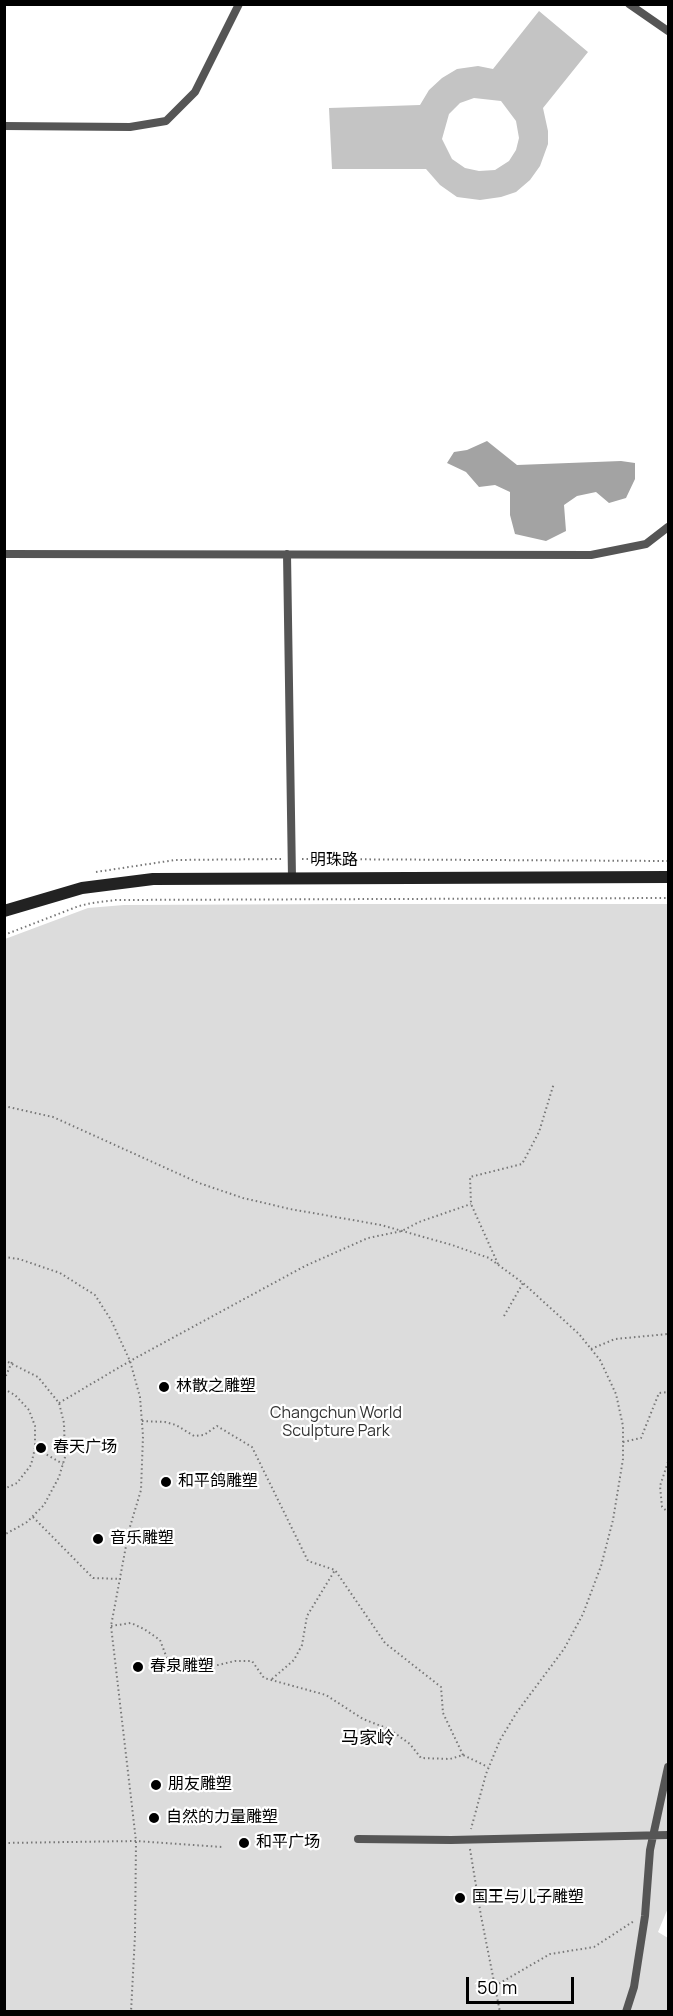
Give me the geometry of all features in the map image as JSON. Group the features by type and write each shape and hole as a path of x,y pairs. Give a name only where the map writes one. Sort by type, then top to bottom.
{"street":[{"name":"明珠路","path":"4,911 82,888 143,880 669,877"}],"lane":[{"path":"4,126 130,127 166,121 195,93 239,4"},
{"path":"629,4 669,31"},
{"path":"640,13 647,4"},
{"path":"4,554 591,555 646,544 669,527"},
{"path":"287,554 292,878"},
{"path":"626,2012 634,1987 653,1837 669,1767"},
{"path":"358,1839 469,1840 669,1835"}],"path":[{"path":"4,935 79,906 116,900 669,898"},
{"path":"498,1265 471,1204 470,1177 522,1164 540,1132 555,1083"},
{"path":"4,1106 53,1117 199,1183 243,1198 381,1225 489,1258 523,1283 579,1334 600,1360 616,1394 623,1426 623,1459 613,1520 601,1566 583,1614 564,1649 517,1712 500,1740 475,1812 469,1840 500,2012"},
{"path":"59,1403 129,1361 305,1266 368,1238 402,1231 419,1222 471,1204"},
{"path":"4,1257 19,1259 60,1273 95,1295 111,1320 129,1361 140,1397 141,1490 129,1530 111,1626 136,1841 131,2012"},
{"path":"504,1316 523,1283"},
{"path":"591,1349 615,1339 669,1334"},
{"path":"4,1360 38,1377 59,1403 64,1423 65,1457 59,1477 44,1505 27,1522 4,1535"},
{"path":"4,1380 12,1362"},
{"path":"4,1389 15,1395 29,1410 35,1426 35,1448 31,1465 17,1483 4,1489"},
{"path":"623,1442 641,1438 659,1392 669,1392"},
{"path":"142,1421 176,1425 194,1436 204,1435 217,1426 252,1447 308,1561 335,1570 385,1643 441,1687 443,1713 463,1755 489,1768"},
{"path":"35,1448 63,1464"},
{"path":"669,1462 660,1486 663,1507 669,1512"},
{"path":"33,1517 93,1578 121,1580"},
{"path":"271,1680 294,1660 302,1645 307,1616 335,1570"},
{"path":"111,1626 131,1623 144,1629 160,1640 168,1661 187,1665 218,1665 235,1661 252,1661 264,1678 326,1695 363,1719 389,1729 410,1744 421,1758 450,1759 463,1755"},
{"path":"4,1844 136,1841 222,1847"},
{"path":"495,1986 550,1954 594,1947 645,1914"}],"green space":[{"name":"Changchun World Sculpture Park","path":"668,904 668,1908 658,1932 668,1938 668,2011 5,2011 5,939 88,908 124,905"}],"shaded area":[{"path":"487,441 517,465 621,461 635,463 635,479 626,498 609,503 596,492 577,496 564,505 566,531 546,541 515,534 510,515 510,492 495,485 479,487 466,472 447,463 454,452 467,450"}],"building":[{"path":"539,11 588,52 543,108 548,144 540,166 530,180 516,192 480,200 457,197 440,185 426,169 332,169 329,108 420,105 429,90 442,78 457,69 478,66 493,69","holes":["474,98 501,101 516,121 519,138 516,150 509,161 495,170 479,171 465,168 452,159 442,139 449,114 460,103"]}],"place":[{"name":"林散之雕塑","path":"164,1387"},
{"name":"春天广场","path":"41,1448"},
{"name":"和平鸽雕塑","path":"166,1482"},
{"name":"音乐雕塑","path":"98,1539"},
{"name":"春泉雕塑","path":"138,1667"},
{"name":"朋友雕塑","path":"156,1785"},
{"name":"自然的力量雕塑","path":"154,1818"},
{"name":"和平广场","path":"244,1843"},
{"name":"国王与儿子雕塑","path":"460,1898"}],"district":[{"name":"马家岭","path":"368,1739"}]}
